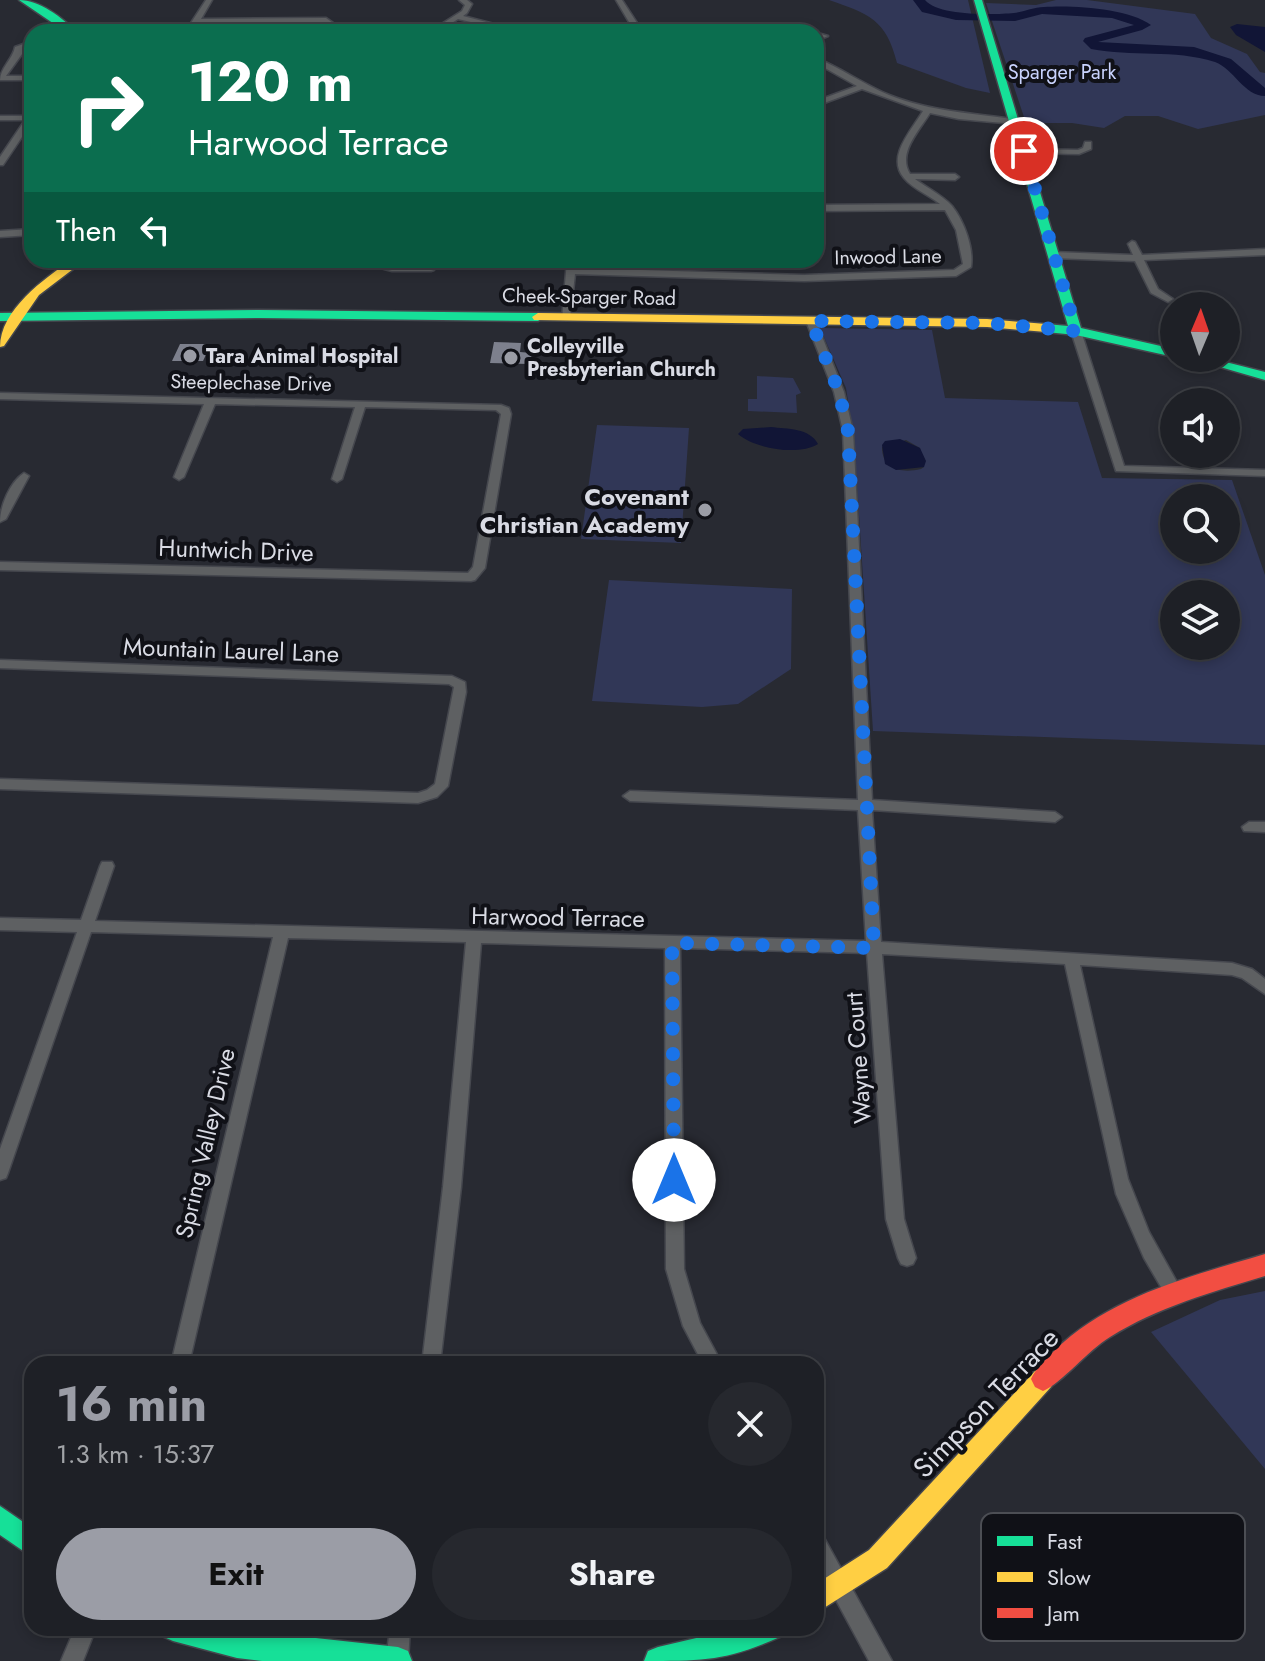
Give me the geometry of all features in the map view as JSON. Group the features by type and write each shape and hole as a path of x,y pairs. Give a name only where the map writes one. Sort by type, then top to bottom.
{"street":[{"path":"23,0 62,24"},
{"path":"446,24 468,9 469,4 462,0"},
{"path":"619,0 634,24"},
{"path":"194,24 208,2"},
{"path":"981,11 1120,469 1265,473"},
{"path":"457,17 487,24"},
{"path":"196,21 329,21 331,24"},
{"path":"1,78 24,51"},
{"path":"824,65 860,87 900,104 988,125 1016,124"},
{"path":"1,78 24,78"},
{"path":"824,101 860,87"},
{"path":"927,111 900,158 906,176 948,207"},
{"path":"0,118 24,118"},
{"path":"0,163 24,129"},
{"path":"1024,151 1079,152 1087,149 1088,144"},
{"path":"906,176 955,177"},
{"path":"824,208 948,207"},
{"name":"Inwood Lane","path":"571,271 804,278 956,273 968,265 958,225 948,207"},
{"path":"0,234 24,232"},
{"path":"1132,244 1154,291 1160,294"},
{"path":"1053,255 1138,258 1265,252"},
{"path":"0,343 8,317 68,268"},
{"path":"393,268 413,268"},
{"path":"565,318 571,268"},
{"name":"Cheek-Sparger Road","path":"8,317 260,314 987,323 1076,331 1160,350"},
{"name":"Wayne Court","path":"811,321 839,392 848,431 874,948 895,1219 907,1258"},
{"path":"1240,370 1265,376"},
{"name":"Steeplechase Drive","path":"0,396 502,407 506,414 479,568 471,577"},
{"path":"179,477 211,400"},
{"path":"337,479 361,404"},
{"path":"0,519 24,476"},
{"name":"Huntwich Drive","path":"0,566 471,577"},
{"name":"Mountain Laurel Lane","path":"0,664 452,680 460,685 441,786 432,794 418,798 0,784"},
{"path":"630,796 865,805 1055,817"},
{"path":"1249,827 1265,827"},
{"path":"0,1173 107,866"},
{"name":"Harwood Terrace","path":"0,924 874,948 1232,969 1260,983"},
{"name":"Spring Valley Drive","path":"182,1356 281,934"},
{"path":"432,1356 452,1187 474,939"},
{"path":"672,943 675,1269 692,1326 709,1356"},
{"path":"1071,958 1128,1206 1154,1261 1174,1293"},
{"name":"Simpson Terrace","path":"824,1595 878,1559 1034,1388 1078,1345 1131,1311 1174,1293 1265,1265"},
{"path":"0,1519 24,1538"},
{"path":"824,1557 881,1661"},
{"path":"72,1661 83,1636"},
{"path":"203,1636 237,1645 397,1661 399,1636"},
{"path":"658,1661 754,1636"}],"green space":[{"path":"829,0 968,0 990,93 966,88 897,63 893,48 874,20"},
{"name":"Sparger Park","path":"1056,0 1087,0 1195,14 1211,38 1247,54 1260,72 1265,73 1265,115 1198,129 1158,116 1125,116 1104,128 1072,123 1026,123 986,3 1036,5"},
{"path":"820,328 932,330 945,398 1078,402 1102,478 1232,480 1233,484 1160,484 1160,564 1240,564 1240,503 1265,575 1265,745 873,731 854,438 846,388","holes":["906,440 920,448 924,467 907,471 890,466 882,447"]},
{"path":"757,376 793,378 801,393 796,395 797,413 748,411 748,399 757,399"},
{"path":"597,425 689,428 681,543 581,539"},
{"path":"609,580 792,589 791,669 738,704 702,707 592,701"},
{"path":"1265,1291 1265,1469 1151,1332 1220,1300"}],"shaded area":[{"path":"1237,24 1265,27 1265,52 1236,35 1230,27"},
{"path":"771,427 804,432 818,444 800,450 777,449 755,444 738,434 743,429"},
{"path":"900,439 920,448 926,461 924,467 896,470 885,464 882,445 885,441"}],"building":[{"name":"Colleyville Presbyterian Church","path":"494,342 521,343 520,352 532,353 530,364 490,363"},
{"name":"Tara Animal Hospital","path":"180,344 211,344 203,361 172,361"}],"waterway":[{"path":"919,0 926,9 956,16 1015,17 1042,10 1113,14 1145,25 1089,41 1095,46 1190,50 1227,62 1259,92 1265,92"}],"traffic: fast":[{"path":"23,0 62,24"},
{"path":"978,0 1076,331"},
{"path":"0,317 260,314 538,317"},
{"path":"1046,328 1076,331 1160,350"},
{"path":"1240,370 1265,376"},
{"path":"0,1519 24,1538"},
{"path":"203,1636 237,1645 398,1661"},
{"path":"658,1661 754,1636"}],"traffic: slow":[{"path":"0,343 35,292 68,268"},
{"path":"538,317 987,323 1046,328"},
{"path":"824,1595 878,1559 1043,1379"}],"traffic: jam":[{"path":"1043,1379 1078,1345 1121,1317 1168,1296 1265,1265"}],"place":[{"name":"Tara Animal Hospital","path":"190,356"},
{"name":"Colleyville Presbyterian Church","path":"511,358"},
{"name":"Covenant Christian Academy","path":"705,510"}],"route":[{"path":"674,1180 672,943 874,948 848,431 839,392 811,321 987,323 1076,331 1024,151"}]}
